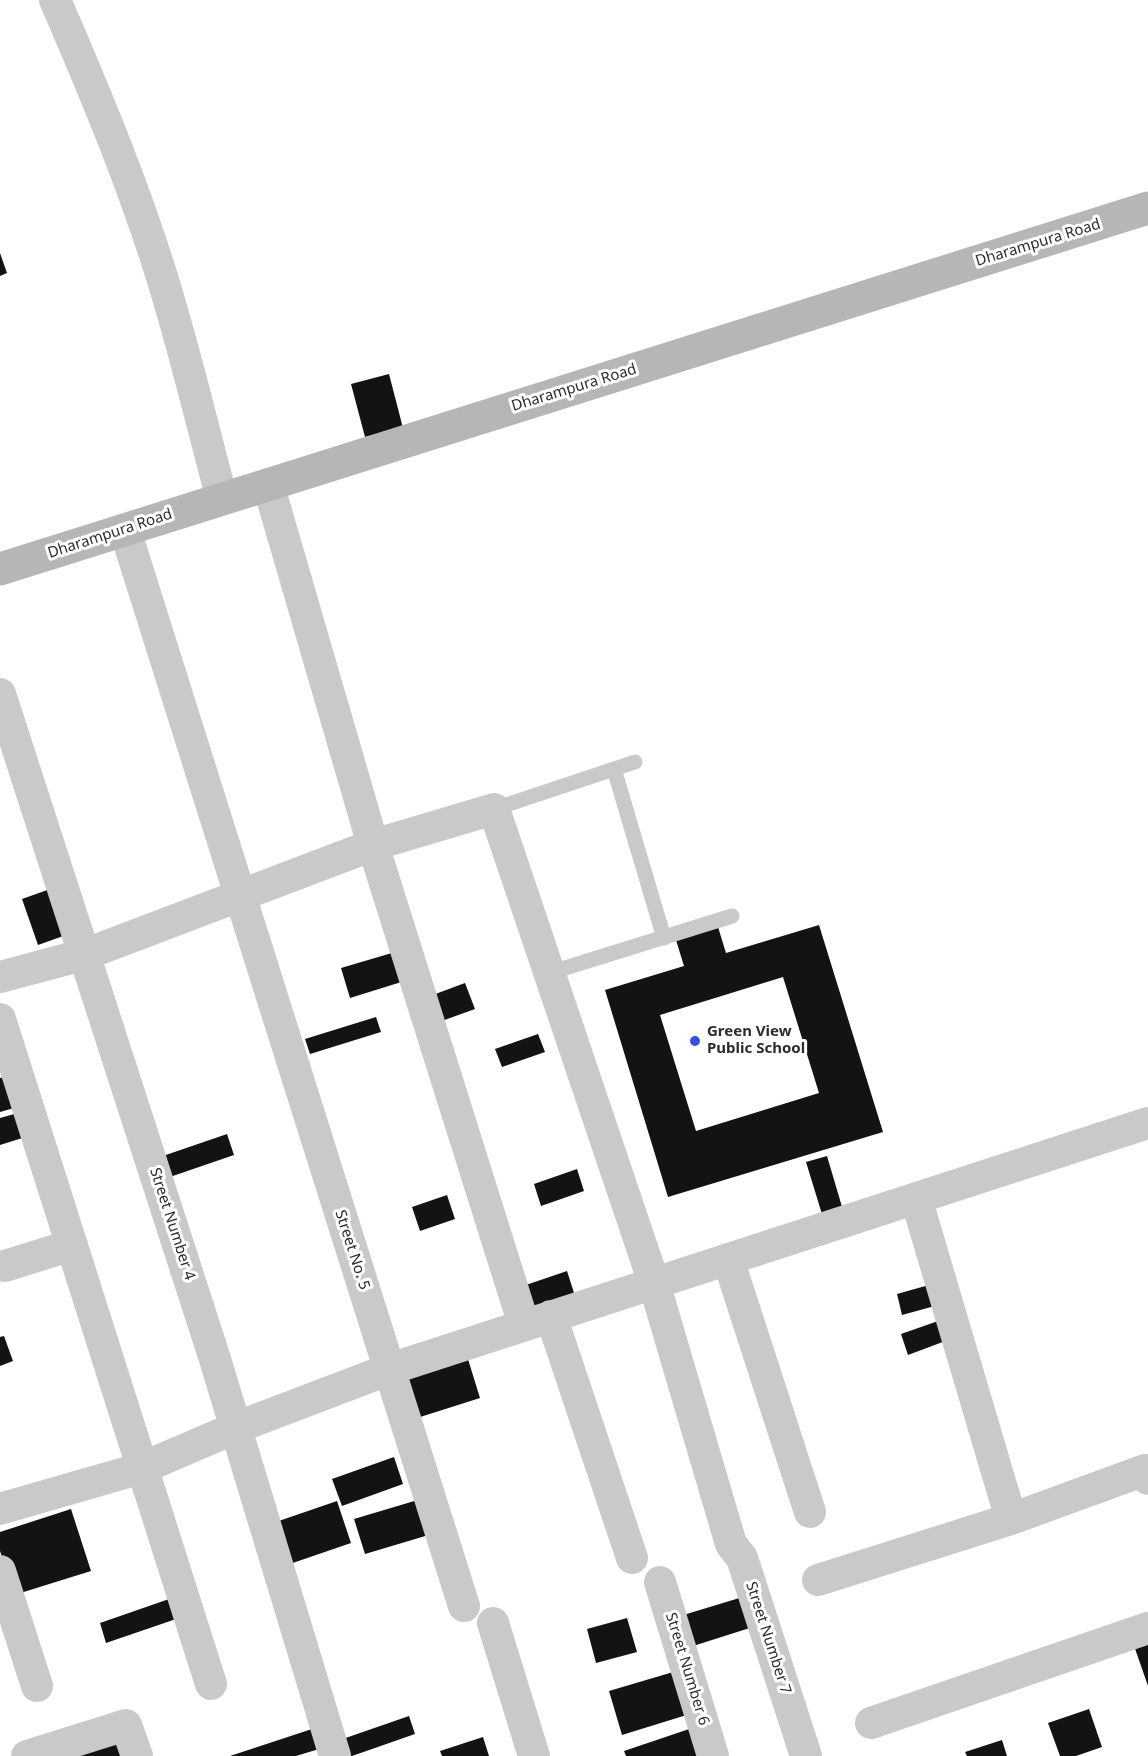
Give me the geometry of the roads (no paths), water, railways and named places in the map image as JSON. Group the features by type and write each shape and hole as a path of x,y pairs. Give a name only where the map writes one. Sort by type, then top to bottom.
{"street":[{"path":"55,0 110,130 147,232 168,297 222,499"},
{"name":"Dharampura Road","path":"0,569 1148,208"},
{"path":"268,484 373,845 537,1321 632,1558"},
{"name":"Street No. 5","path":"125,530 238,895 464,1606"},
{"name":"Street Number 4","path":"0,694 86,954 335,1756"},
{"path":"0,977 86,954 373,845 494,809"},
{"name":"Street Number 7","path":"494,809 654,1283 731,1544 742,1558 806,1756"},
{"path":"0,1019 211,1684"},
{"path":"0,1509 142,1468 235,1428 390,1369 1148,1123"},
{"path":"916,1198 1011,1519"},
{"path":"5,1266 72,1245"},
{"path":"728,1259 810,1512"},
{"path":"818,1580 1147,1473"},
{"path":"0,1571 37,1686"},
{"name":"Street Number 6","path":"660,1582 713,1756"},
{"path":"493,1623 534,1756"},
{"path":"871,1723 1148,1628"},
{"path":"27,1756 126,1725 137,1756"}],"lane":[{"path":"494,809 635,762"},
{"path":"614,769 664,938"},
{"path":"549,972 732,916"}],"place":[{"name":"Green View Public School","path":"695,1041"}]}
